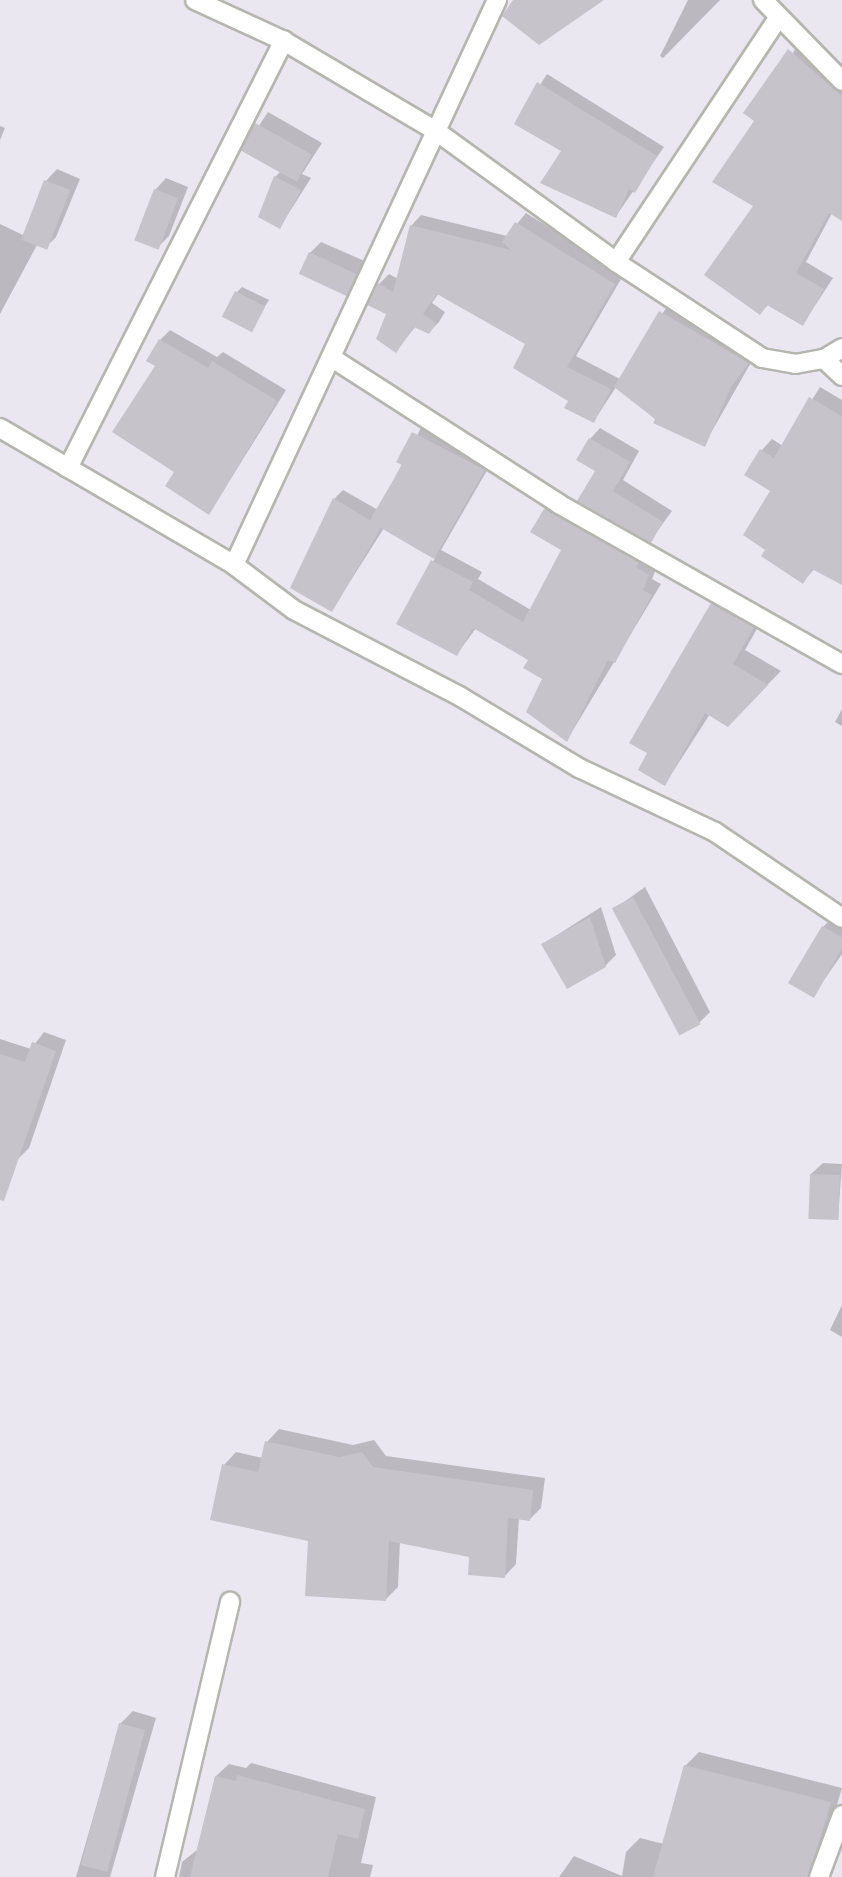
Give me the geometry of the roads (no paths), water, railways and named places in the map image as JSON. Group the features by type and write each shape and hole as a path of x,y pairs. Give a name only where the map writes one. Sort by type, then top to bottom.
{"street":[{"path":"195,0 284,41 436,131 616,262 762,358 795,364 824,359 842,348"},
{"path":"234,565 497,0"},
{"path":"763,0 842,81"},
{"path":"616,262 779,17"},
{"path":"68,468 284,41"},
{"path":"332,358 559,504 842,664"},
{"path":"824,359 842,376"},
{"path":"0,428 234,565 294,610 461,697 579,768 715,832 842,918"},
{"path":"165,1877 230,1602"},
{"path":"819,1877 842,1815"}]}
